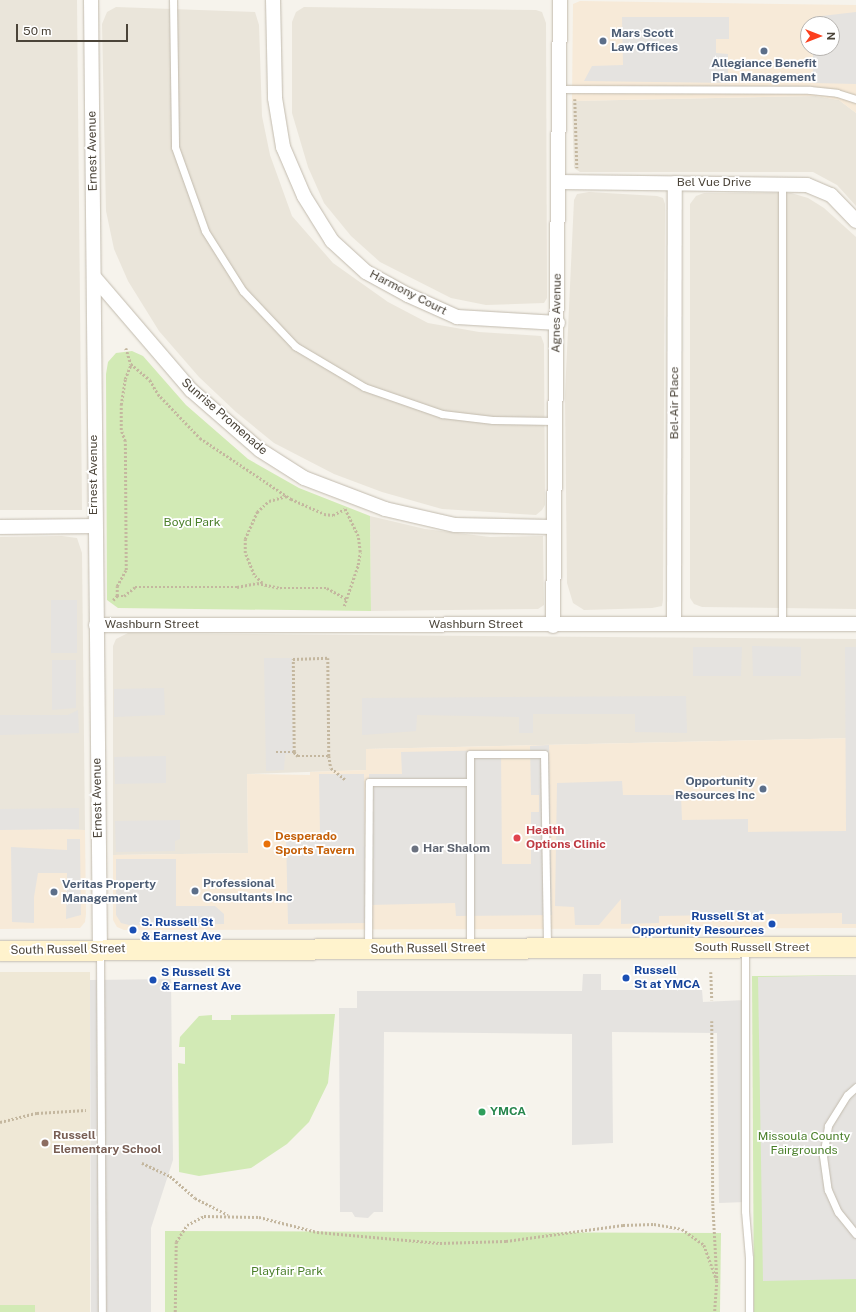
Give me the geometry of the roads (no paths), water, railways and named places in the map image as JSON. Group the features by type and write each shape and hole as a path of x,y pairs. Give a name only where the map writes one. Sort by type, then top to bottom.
{"main road":[{"name":"South Russell Street","path":"0,951 100,949 368,950 547,948 745,949 856,947"}],"street":[{"name":"Ernest Avenue","path":"91,0 95,278 94,526 100,949"},
{"name":"Harmony Court","path":"272,0 275,98 283,147 304,196 332,241 366,272 408,295 457,317 558,323"},
{"name":"Agnes Avenue","path":"553,626 554,420 558,323 560,0"},
{"name":"Bel Vue Drive","path":"559,182 807,185 831,195 856,222"},
{"name":"Bel-Air Place","path":"674,623 675,183"},
{"name":"Sunrise Promenade","path":"95,278 191,390 260,450 304,478 385,510 455,525 553,527"},
{"path":"0,527 94,526"},
{"name":"Washburn Street","path":"96,624 553,626 674,623 856,624"}],"lane":[{"path":"173,0 176,147 205,230 243,292 295,346 364,387 442,414 493,420 554,420"},
{"path":"560,89 810,90 838,93 856,99"},
{"path":"782,184 782,623"},
{"path":"470,949 470,754 544,754 547,948"},
{"path":"368,950 369,782 470,782"},
{"path":"100,949 102,1312"},
{"path":"745,949 745,1211 749,1265 749,1312"},
{"path":"856,1087 847,1095 828,1126 823,1156 828,1190 838,1212 856,1234"}],"place":[{"name":"Mars Scott Law Offices","path":"603,41"},
{"name":"Allegiance Benefit Plan Management","path":"764,51"},
{"name":"Opportunity Resources Inc","path":"763,789"},
{"name":"Health Options Clinic","path":"517,838"},
{"name":"Desperado Sports Tavern","path":"267,844"},
{"name":"Har Shalom","path":"415,849"},
{"name":"Professional Consultants Inc","path":"195,891"},
{"name":"Veritas Property Management","path":"54,892"},
{"name":"Russell St at Opportunity Resources","path":"772,924"},
{"name":"S. Russell St & Earnest Ave","path":"133,930"},
{"name":"Russell St at YMCA","path":"626,978"},
{"name":"S Russell St & Earnest Ave","path":"153,980"},
{"name":"YMCA","path":"482,1112"},
{"name":"Russell Elementary School","path":"45,1143"}],"park label":[{"name":"Boyd Park","path":"192,523"},
{"name":"Missoula County Fairgrounds","path":"804,1144"},
{"name":"Playfair Park","path":"287,1272"}]}
